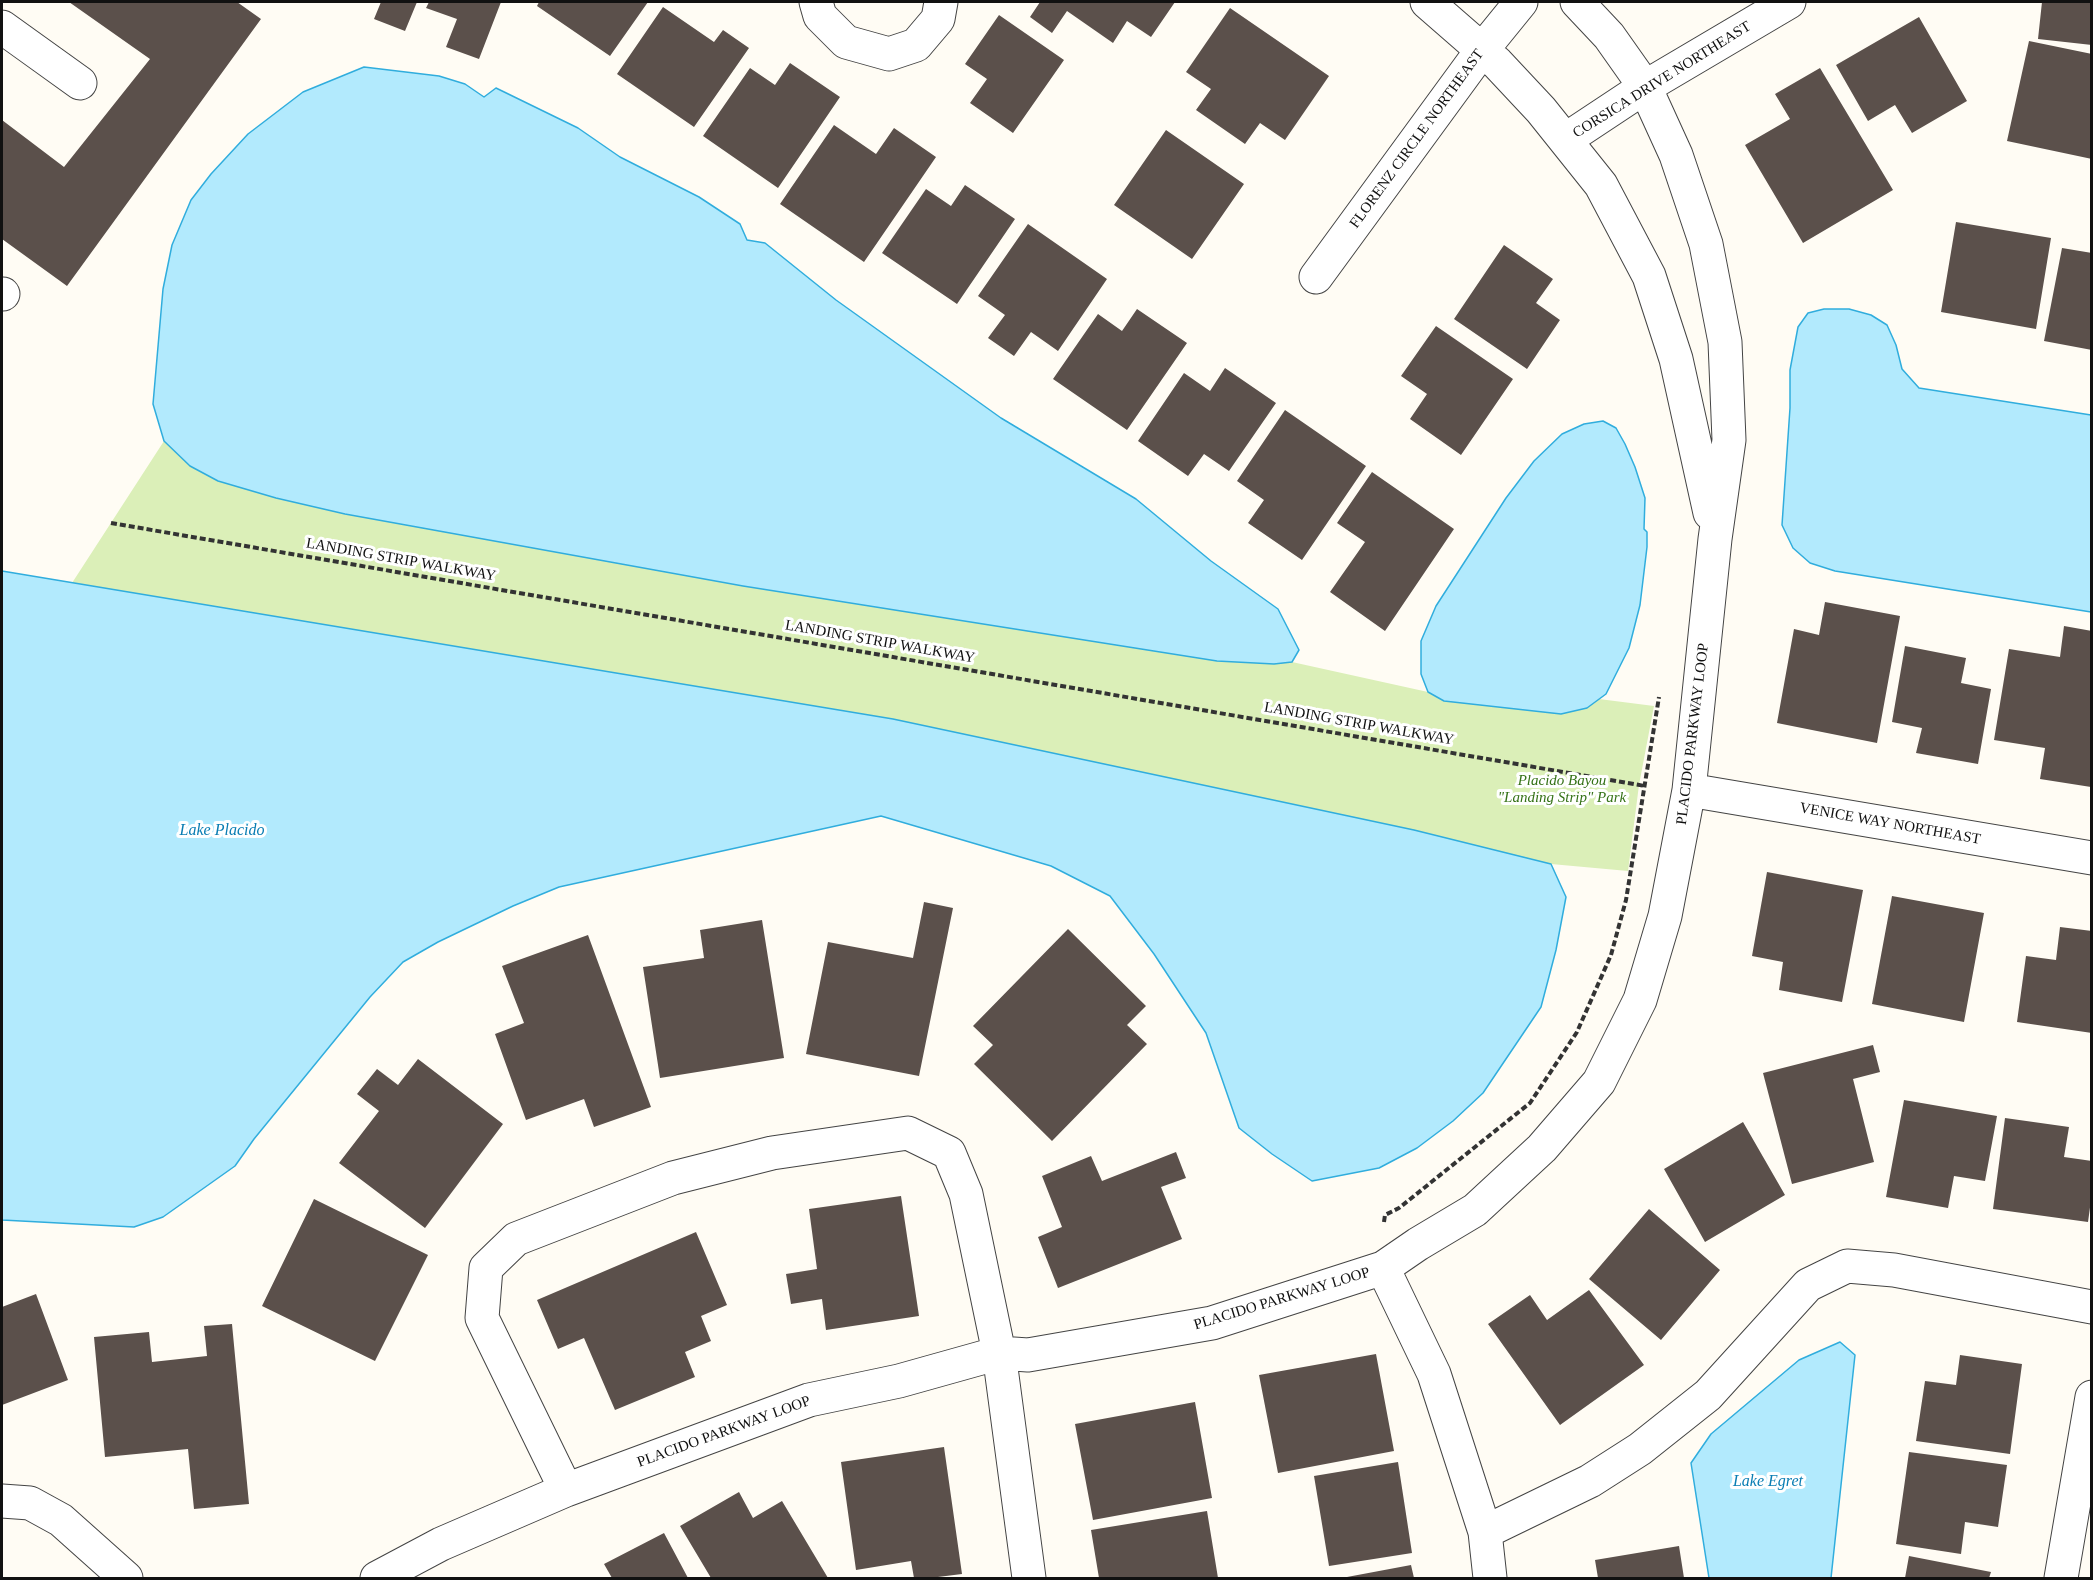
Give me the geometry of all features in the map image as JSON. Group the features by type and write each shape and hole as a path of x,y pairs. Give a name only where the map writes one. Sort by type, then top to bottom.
{"street":[{"path":"816,2 820,16 846,42 889,54 916,45 938,20 941,2"},
{"name":"PLACIDO PARKWAY LOOP","path":"1427,2 1482,50 1541,110 1601,185 1649,276 1676,359 1715,538"},
{"name":"FLORENZ CIRCLE NORTHEAST","path":"1316,277 1482,50 1521,2"},
{"name":"PLACIDO PARKWAY LOOP","path":"377,1578 441,1544 566,1490 809,1400 899,1382 999,1353 1028,1355 1212,1323 1391,1263 1475,1210 1542,1148 1599,1082 1640,1000 1665,916 1689,790 1715,538 1729,440 1725,342 1706,244 1676,155 1645,87 1609,36 1577,2"},
{"name":"CORSICA DRIVE NORTHEAST","path":"1565,140 1645,87 1789,2"},
{"path":"2,27 80,83"},
{"name":"VENICE WAY NORTHEAST","path":"1689,790 2091,858"},
{"path":"566,1490 482,1318 486,1268 516,1239 673,1178 772,1153 908,1133 949,1153 966,1194 999,1353 1029,1578"},
{"path":"1391,1263 1434,1374 1485,1532 1490,1578"},
{"path":"1485,1532 1590,1481 1640,1449 1708,1395 1808,1285 1847,1266 1894,1270 2091,1306"},
{"path":"2061,1578 2091,1397"},
{"path":"2,1502 30,1503 61,1520 126,1578"}],"path":[{"name":"LANDING STRIP WALKWAY","path":"111,523 1645,786"},
{"path":"1391,1263 1384,1224 1385,1215 1399,1208 1530,1102 1577,1032 1611,956 1626,900 1661,686"}],"green space":[{"name":"Placido Bayou \"Landing Strip\" Park","path":"164,441 190,466 218,481 276,498 345,514 743,586 1217,661 1274,664 1292,662 1428,692 1444,701 1535,711 1587,708 1599,699 1654,706 1639,785 1628,871 1551,864 1414,830 72,583"}],"water":[{"path":"364,67 439,76 465,84 484,97 496,88 578,128 620,157 699,197 740,224 747,240 765,243 836,300 1001,418 1136,499 1211,561 1278,609 1299,650 1292,662 1274,664 1217,661 743,586 345,514 276,498 218,481 190,466 164,441 153,404 163,289 172,245 191,200 211,174 248,134 303,92"},
{"path":"1824,309 1849,309 1871,315 1887,325 1896,345 1902,369 1919,388 2091,415 2091,612 1835,571 1810,563 1793,548 1782,525 1790,408 1790,370 1798,327 1808,313"},
{"path":"1603,421 1616,428 1635,467 1645,498 1644,529 1647,532 1640,605 1629,648 1606,694 1587,708 1561,714 1444,701 1428,692 1421,674 1421,641 1436,606 1506,498 1534,461 1562,434 1584,424"},
{"name":"Lake Placido","path":"2,571 893,719 1414,830 1551,864 1566,897 1556,950 1541,1007 1483,1093 1453,1121 1417,1148 1379,1168 1312,1181 1239,1128 1206,1033 1154,954 1110,896 1051,866 881,816 559,887 513,906 438,942 403,962 370,997 254,1139 235,1166 163,1217 134,1227 2,1220"},
{"name":"Lake Egret","path":"1840,1342 1855,1355 1831,1578 1709,1578 1691,1463 1711,1434 1799,1360"}],"building":[{"path":"69,2 237,2 261,19 67,286 2,239 2,120 64,167 150,59"},
{"path":"381,2 417,2 405,31 374,19"},
{"path":"429,2 501,2 479,59 446,47 457,19 426,8"},
{"path":"539,2 648,2 610,56 537,6"},
{"path":"1040,2 1175,2 1151,37 1127,21 1113,43 1067,11 1052,33 1030,17"},
{"path":"2042,2 2092,2 2092,45 2038,39"},
{"path":"663,7 714,42 723,30 749,48 694,127 617,74"},
{"path":"1230,8 1329,76 1285,140 1260,123 1245,144 1196,110 1211,89 1186,72"},
{"path":"999,15 1064,60 1013,133 970,103 987,79 965,64"},
{"path":"1919,17 1967,101 1912,133 1895,105 1868,121 1836,65"},
{"path":"2029,41 2092,54 2092,159 2007,141"},
{"path":"790,63 840,97 778,188 703,136 750,68 775,85"},
{"path":"1820,68 1893,190 1803,243 1745,145 1790,119 1775,94"},
{"path":"834,125 876,154 894,128 936,157 864,262 780,204"},
{"path":"1166,130 1244,184 1192,259 1114,205"},
{"path":"965,185 1015,219 957,304 882,253 926,189 951,206"},
{"path":"1956,222 2051,238 2036,329 1941,312"},
{"path":"1028,224 1107,279 1058,351 1031,332 1014,356 988,338 1005,315 978,296"},
{"path":"1504,245 1553,279 1536,303 1560,320 1527,369 1454,319"},
{"path":"2062,248 2092,253 2092,350 2044,341"},
{"path":"1137,309 1187,343 1127,430 1053,379 1098,314 1122,331"},
{"path":"1436,326 1513,379 1461,455 1410,419 1427,394 1401,376"},
{"path":"1225,368 1276,403 1229,471 1204,454 1188,476 1138,441 1184,373 1210,391"},
{"path":"1285,410 1366,466 1302,560 1248,523 1264,500 1237,481"},
{"path":"1372,472 1454,529 1385,631 1330,592 1365,542 1337,523"},
{"path":"1825,602 1900,616 1877,743 1777,723 1794,629 1819,635"},
{"path":"2064,626 2092,631 2091,787 2040,779 2045,748 1994,740 2009,649 2060,657"},
{"path":"1905,646 1966,658 1961,683 1991,689 1978,764 1916,753 1922,728 1892,722"},
{"path":"1767,872 1863,890 1842,1002 1779,990 1783,962 1752,956"},
{"path":"1892,896 1984,913 1964,1022 1872,1004"},
{"path":"924,902 953,908 919,1076 806,1054 828,942 913,958"},
{"path":"762,920 784,1058 660,1078 643,967 704,958 700,930"},
{"path":"2060,927 2092,931 2092,1033 2017,1022 2026,956 2056,960"},
{"path":"1068,929 1146,1006 1127,1025 1147,1044 1052,1141 974,1064 993,1045 973,1026"},
{"path":"588,935 651,1107 594,1127 584,1099 526,1120 495,1034 524,1023 502,966"},
{"path":"1873,1045 1880,1072 1853,1079 1874,1162 1792,1184 1763,1073"},
{"path":"418,1059 503,1124 425,1228 339,1163 379,1111 357,1094 377,1069 398,1085"},
{"path":"1904,1100 1997,1116 1985,1181 1954,1176 1948,1208 1886,1197"},
{"path":"2005,1118 2069,1127 2064,1157 2092,1161 2092,1193 2088,1222 1993,1209"},
{"path":"1743,1122 1785,1195 1705,1242 1664,1169"},
{"path":"1176,1152 1186,1178 1161,1187 1182,1239 1058,1288 1038,1237 1062,1227 1042,1176 1091,1156 1102,1181"},
{"path":"901,1196 919,1316 826,1330 822,1299 791,1304 786,1274 817,1269 809,1209"},
{"path":"314,1199 428,1255 375,1361 262,1306"},
{"path":"1649,1209 1720,1270 1661,1340 1589,1279"},
{"path":"696,1232 727,1305 701,1316 711,1341 685,1352 695,1377 615,1410 584,1338 558,1349 537,1300"},
{"path":"1589,1290 1644,1365 1560,1425 1488,1324 1530,1295 1547,1320"},
{"path":"36,1294 68,1380 2,1405 2,1307"},
{"path":"232,1324 249,1504 194,1509 188,1449 105,1457 94,1337 149,1332 152,1362 207,1356 204,1326"},
{"path":"1376,1354 1394,1451 1278,1473 1259,1375"},
{"path":"1960,1355 2022,1364 2010,1454 1916,1441 1925,1381 1956,1385"},
{"path":"1195,1402 1212,1498 1093,1520 1075,1424"},
{"path":"944,1447 962,1574 914,1578 911,1561 856,1570 841,1462"},
{"path":"1909,1452 2007,1465 1998,1527 1965,1522 1961,1554 1896,1544"},
{"path":"1398,1462 1412,1553 1329,1566 1314,1476"},
{"path":"739,1492 753,1518 782,1501 828,1578 711,1578 680,1526"},
{"path":"1207,1511 1218,1578 1099,1578 1091,1530"},
{"path":"664,1533 688,1578 612,1578 604,1564"},
{"path":"1679,1546 1684,1578 1598,1578 1595,1560"},
{"path":"1909,1556 1991,1572 1989,1578 1905,1578"},
{"path":"1411,1565 1414,1578 1347,1578 1347,1577"}]}
